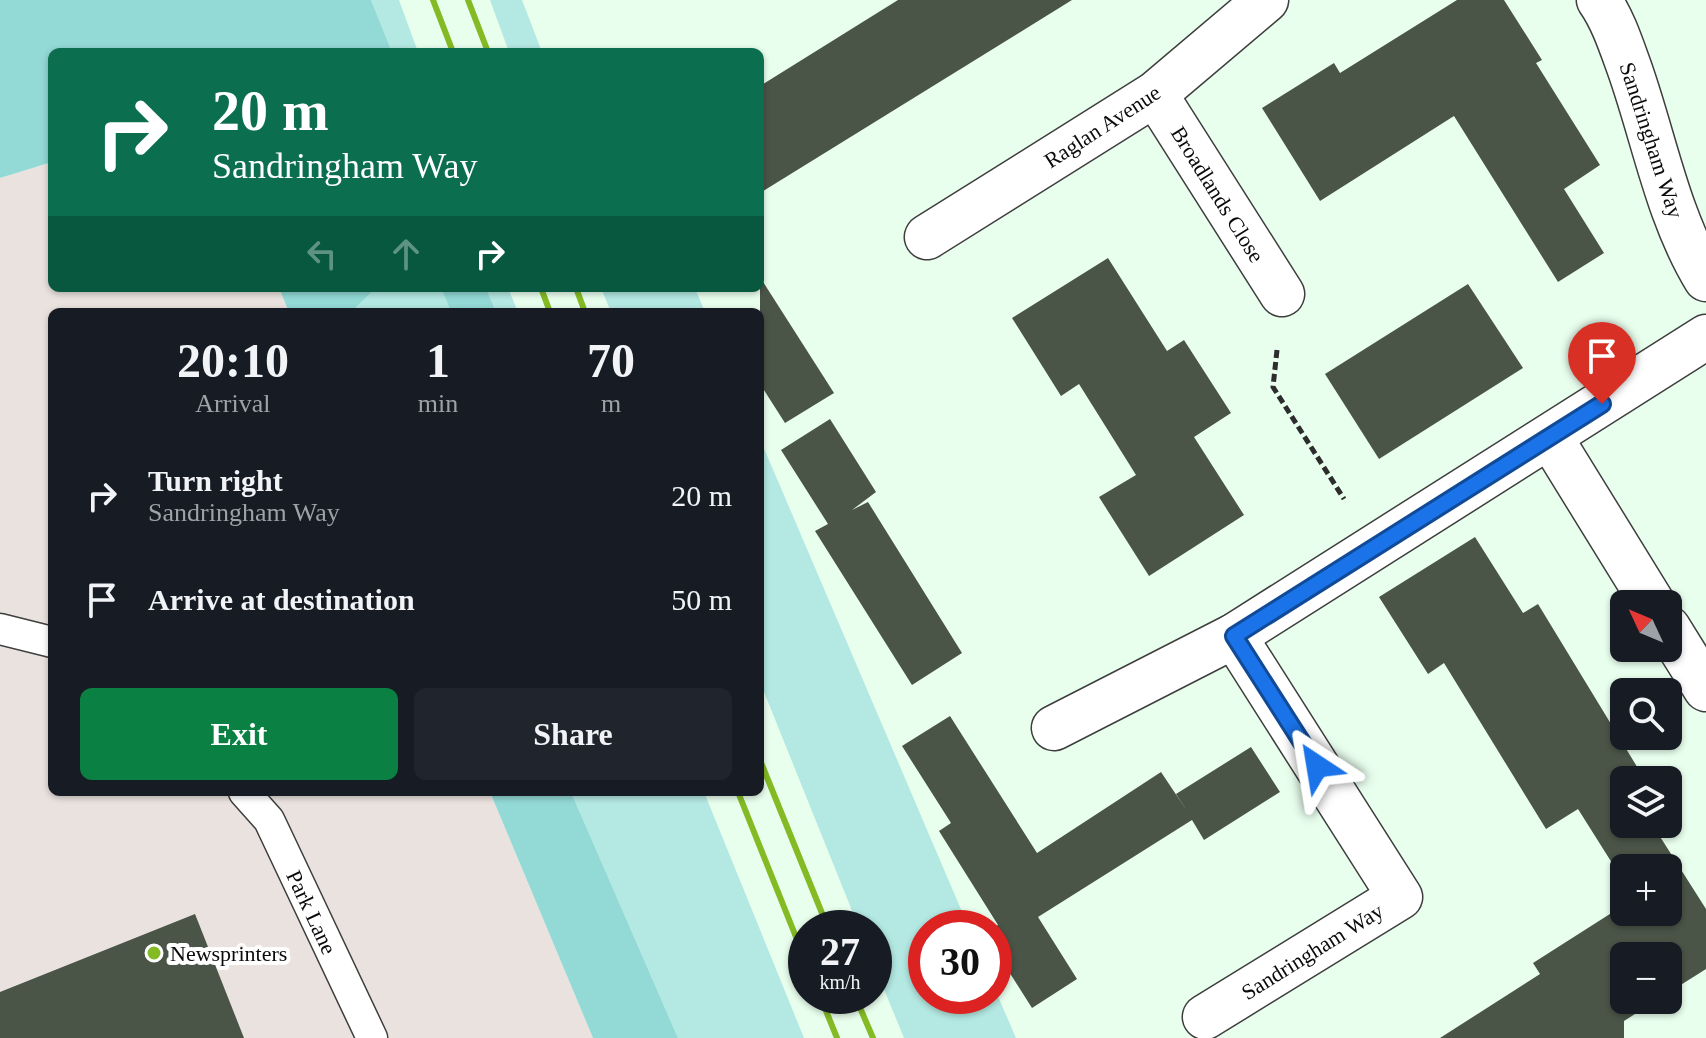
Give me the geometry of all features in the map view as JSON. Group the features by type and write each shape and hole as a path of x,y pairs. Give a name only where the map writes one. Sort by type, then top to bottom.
{"street":[{"name":"Raglan Avenue","path":"927,237 1155,94 1266,0"},
{"name":"Sandringham Way","path":"1608,3 1674,211 1706,279"},
{"name":"Broadlands Close","path":"1155,94 1282,294"},
{"path":"1054,728 1234,636 1706,337"},
{"path":"1550,437 1644,590"},
{"name":"Sandringham Way","path":"1205,1017 1400,897 1234,636"},
{"path":"1682,650 1706,689"}],"lane":[{"path":"0,629 48,641"},
{"name":"Park Lane","path":"248,796 269,820 372,1038"}],"path":[{"path":"1282,294 1273,387 1375,547"}],"shaded area":[{"path":"0,0 371,0 390,48 48,48 48,163 0,178"},
{"path":"371,0 399,0 417,48 390,48"},
{"path":"490,0 522,0 540,48 508,48"},
{"path":"48,163 48,292 281,292 287,308 48,308 48,796 492,796 593,1038 0,1038 0,178"},
{"path":"281,292 372,292 355,308 287,308"},
{"path":"372,292 443,292 449,308 355,308"},
{"path":"443,292 488,292 494,308 449,308"},
{"path":"488,292 510,292 516,308 494,308"},
{"path":"603,292 697,292 703,308 609,308"},
{"path":"764,448 961,910 908,910 908,1014 1006,1014 1016,1038 904,1038 892,1009 892,910 852,910 764,692"},
{"path":"492,796 573,796 678,1038 593,1038"},
{"path":"573,796 706,796 788,999 788,1014 794,1014 804,1038 678,1038"}],"building":[{"path":"898,0 1072,0 764,191 764,84"},
{"path":"1457,0 1504,0 1542,60 1536,63 1600,165 1564,189 1604,253 1558,282 1454,116 1320,201 1262,108 1334,63 1340,73"},
{"path":"1108,258 1167,351 1184,340 1231,413 1194,437 1244,515 1149,576 1099,497 1136,475 1079,384 1061,396 1012,318"},
{"path":"764,283 834,393 785,423 764,390 764,308 760,308 760,292 764,292"},
{"path":"1468,284 1523,368 1379,459 1325,374"},
{"path":"830,419 876,492 852,510 868,502 962,653 912,685 815,531 828,524 781,450"},
{"path":"1475,537 1523,613 1538,604 1610,722 1610,750 1627,750 1637,766 1610,766 1610,838 1661,838 1671,854 1610,854 1610,860 1578,809 1546,829 1444,663 1428,674 1379,597"},
{"path":"950,716 1037,853 1161,772 1187,811 1176,794 1251,747 1280,792 1204,840 1192,820 1038,917 1077,979 1032,1008 1012,976 1012,910 989,910 939,831 951,823 902,746"},
{"path":"1682,871 1706,909 1706,969 1682,984 1682,942 1610,942 1610,1014 1635,1014 1624,1021 1624,1038 1440,1038 1540,974 1533,963 1610,914 1610,926 1682,926"},
{"name":"Newsprinters","path":"195,914 244,1038 0,1038 0,992"}],"railway":[{"path":"433,0 451,48"},
{"path":"468,0 486,48"},
{"path":"542,292 548,308"},
{"path":"578,292 584,308"},
{"path":"764,770 821,910"},
{"path":"740,796 788,917"},
{"path":"827,1014 837,1038"},
{"path":"863,1014 873,1038"}],"place":[{"name":"Newsprinters","path":"154,953"}],"route":[{"path":"1317,766 1234,636 1602,404"}]}
